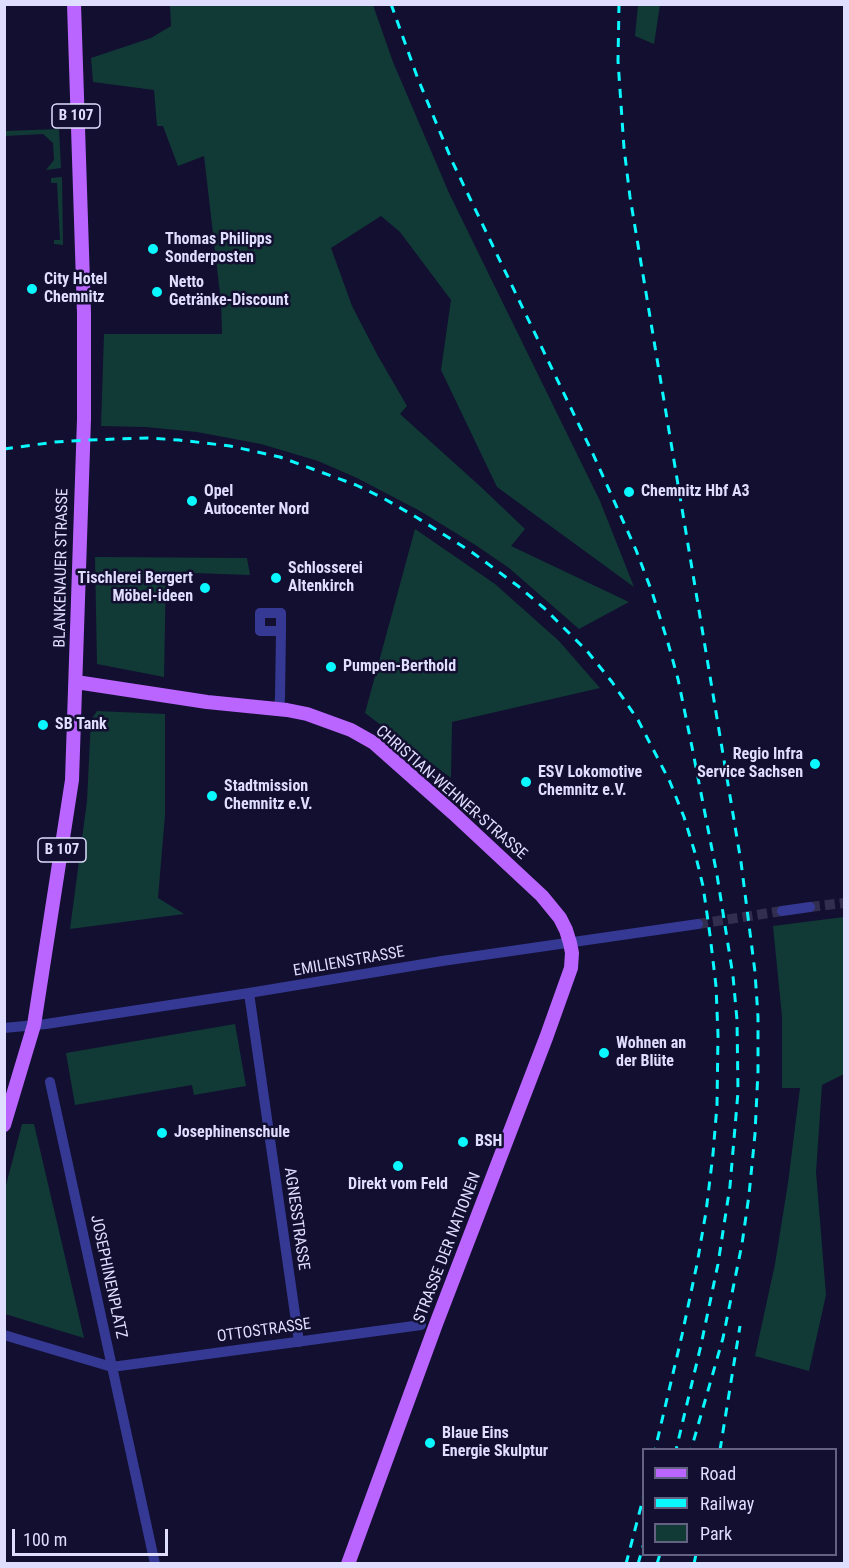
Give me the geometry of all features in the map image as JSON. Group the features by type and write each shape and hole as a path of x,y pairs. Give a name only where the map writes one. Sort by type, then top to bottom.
{"main road":[{"name":"BLANKENAUER STRASSE","path":"4,1125 34,1025 71,788 84,419 84,312 74,4"},
{"name":"CHRISTIAN-WEHNER-STRASSE","path":"76,682 207,702 279,709 307,714 351,730 374,743 542,896 560,918 570,943"},
{"name":"STRASSE DER NATIONEN","path":"348,1563 436,1324 546,1038 571,968 570,943"}],"street":[{"path":"279,709 280,631"},
{"path":"782,911 810,907"},
{"name":"EMILIENSTRASSE","path":"4,1028 698,924"},
{"name":"AGNESSTRASSE","path":"249,993 299,1342"},
{"name":"JOSEPHINENPLATZ","path":"50,1082 155,1563"},
{"name":"OTTOSTRASSE","path":"112,1367 421,1325"},
{"path":"4,1335 112,1367"}],"green space":[{"path":"170,5 373,5 393,62 449,193 600,501 634,587 497,487 441,370 451,300 400,232 381,216 331,248 352,306 407,406 400,414 525,529 511,546 629,602 579,629 509,568 477,546 420,511 357,478 318,461 261,444 197,432 101,426 104,334 222,334 221,302 204,156 178,166 163,126 157,126 154,90 93,82 91,58 151,38 171,26"},
{"path":"638,5 660,5 654,44 635,36"},
{"path":"59,129 61,168 46,170 54,160 53,143 43,134 5,136 5,131"},
{"path":"62,177 63,245 54,244 54,240 60,240 57,183 51,183 51,178"},
{"path":"415,529 495,584 559,641 600,688 452,722 451,778 365,713"},
{"path":"95,557 247,558 250,575 166,572 164,677 97,664"},
{"path":"97,711 165,714 165,815 158,898 184,914 70,929 87,801 91,720"},
{"path":"844,917 844,1074 822,1085 816,1172 826,1295 809,1371 755,1356 775,1264 800,1088 782,1088 782,1017 773,926"},
{"path":"235,1024 246,1086 194,1095 192,1085 75,1105 66,1053"},
{"path":"22,1124 34,1124 84,1338 5,1314 5,1189"}],"tunnel":[{"path":"810,907 844,903"},
{"path":"698,924 782,911"}],"railway":[{"path":"391,4 418,79 452,161 593,454 636,550 668,643 692,747 717,875 733,976 737,1020 738,1092 730,1186 718,1264 676,1448"},
{"path":"619,4 618,61 630,197 741,862 755,972 758,1017 755,1134 742,1244 723,1338 692,1448"},
{"path":"4,449 87,440 148,438 179,440 230,446 280,457 356,485 416,517 473,553 518,586 544,608 587,651 638,720 670,782 695,853 703,886 710,935 716,986 718,1035 717,1105 706,1212 682,1335 655,1448"},
{"path":"720,1448 740,1326"},
{"path":"626,1564 642,1503"},
{"path":"638,1564 642,1550"},
{"path":"657,1564 659,1556"},
{"path":"694,1564 696,1556"}],"place":[{"name":"Thomas Philipps Sonderposten","path":"153,249"},
{"name":"City Hotel Chemnitz","path":"32,289"},
{"name":"Netto Getränke-Discount","path":"157,292"},
{"name":"Chemnitz Hbf A3","path":"629,492"},
{"name":"Opel Autocenter Nord","path":"192,501"},
{"name":"Schlosserei Altenkirch","path":"276,578"},
{"name":"Tischlerei Bergert Möbel-ideen","path":"205,588"},
{"name":"Pumpen-Berthold","path":"331,667"},
{"name":"SB Tank","path":"43,725"},
{"name":"Regio Infra Service Sachsen","path":"815,764"},
{"name":"ESV Lokomotive Chemnitz e.V.","path":"526,782"},
{"name":"Stadtmission Chemnitz e.V.","path":"212,796"},
{"name":"Wohnen an der Blüte","path":"604,1053"},
{"name":"Josephinenschule","path":"162,1133"},
{"name":"BSH","path":"463,1142"},
{"name":"Direkt vom Feld","path":"398,1166"},
{"name":"Blaue Eins Energie Skulptur","path":"430,1443"}]}
